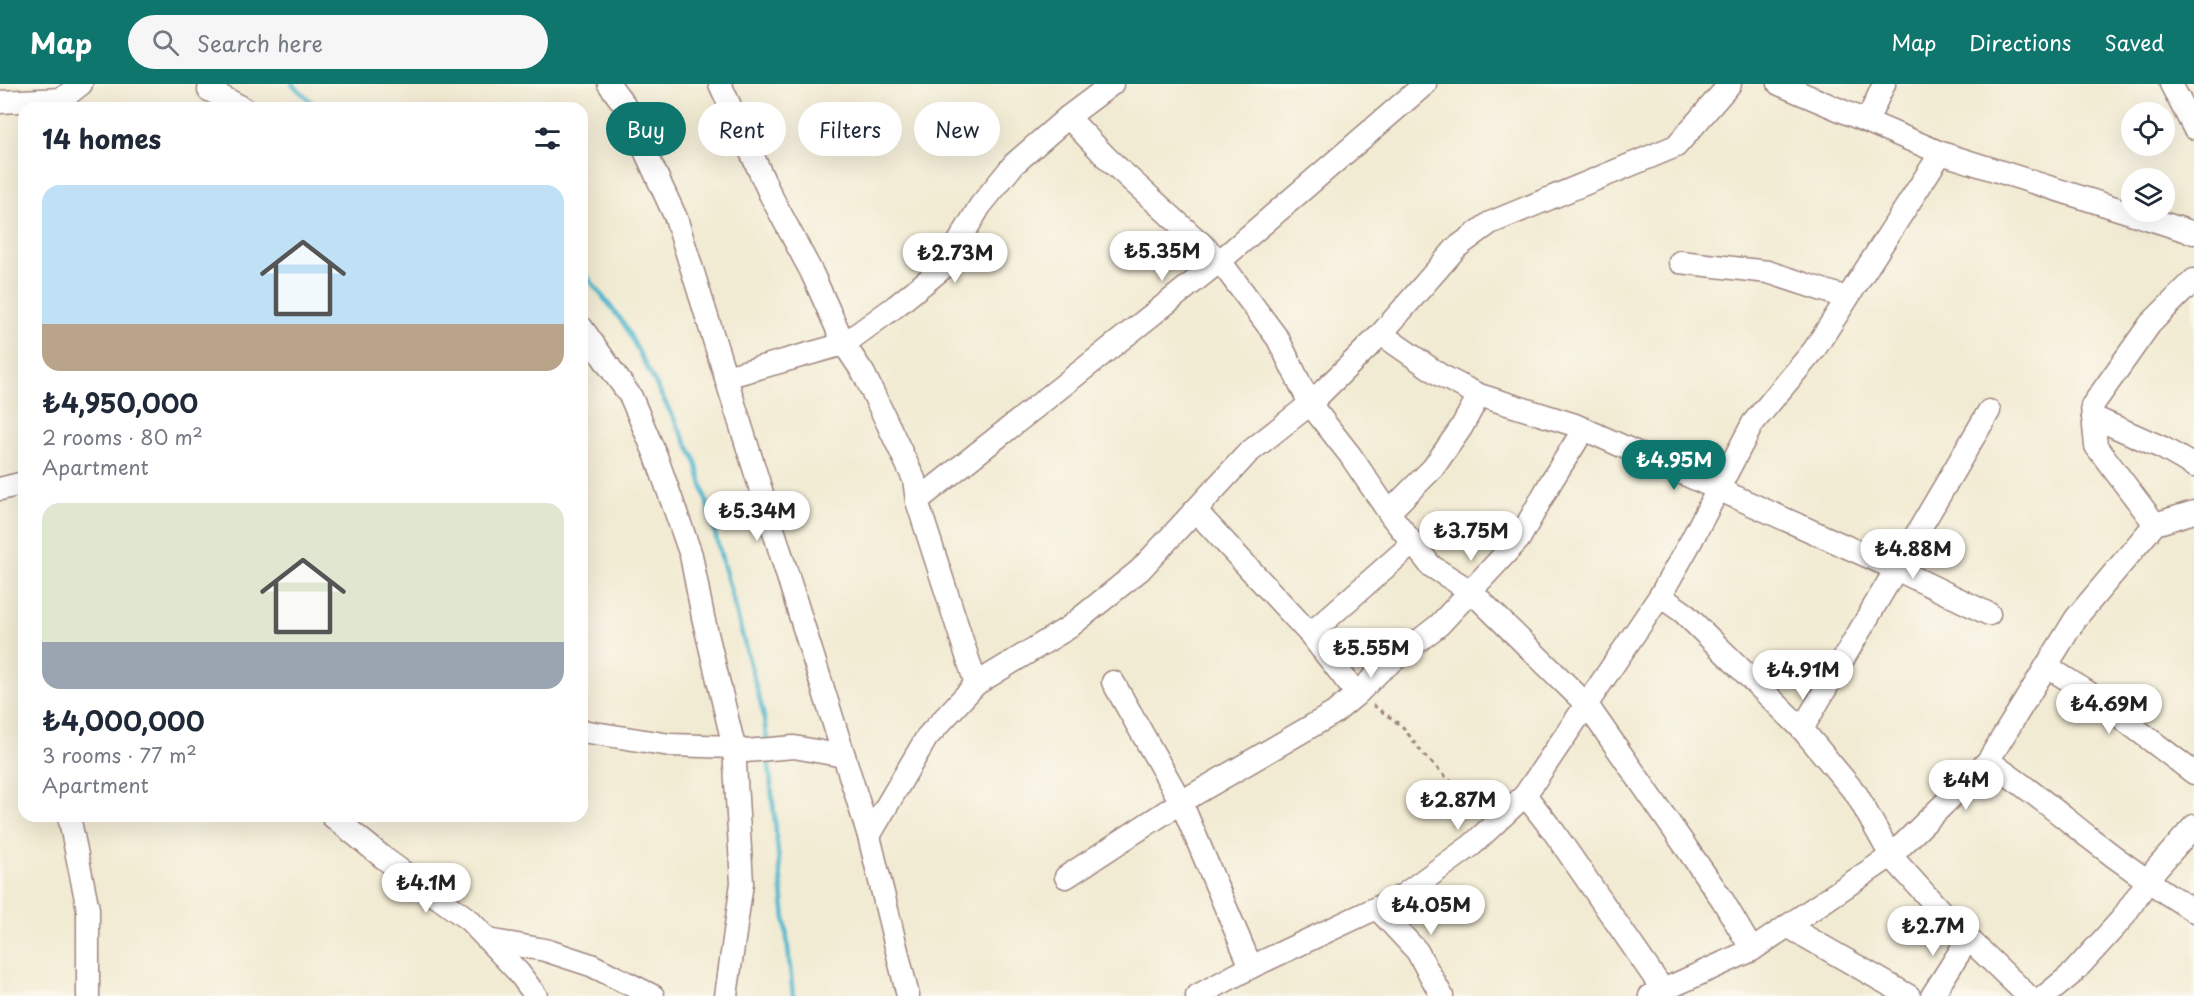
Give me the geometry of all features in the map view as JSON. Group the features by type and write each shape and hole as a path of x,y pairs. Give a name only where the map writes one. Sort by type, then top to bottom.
{"street":[{"path":"0,102 62,99 81,84"},
{"path":"609,84 622,103 676,218 869,836 908,996"},
{"path":"720,84 770,194 812,273 844,344 864,374 914,479 917,501 976,684"},
{"path":"726,378 844,344 896,306 944,267 980,206 1014,164 1068,117 1112,84"},
{"path":"917,501 1220,261 1425,84"},
{"path":"869,836 927,737 976,684 1068,628 1140,570 1248,453 1310,404 1381,334 1456,248 1490,223 1676,146 1730,84"},
{"path":"1779,84 1941,153 2194,233"},
{"path":"1867,121 1884,84"},
{"path":"2171,84 2194,128"},
{"path":"212,94 230,102"},
{"path":"1068,117 1108,159 1220,261 1278,339 1310,404 1431,566 1472,592 1587,705 1722,899 1752,950"},
{"path":"1197,996 1251,967 1402,896 1464,852 1525,795 1660,596 1753,423 1814,350 1941,153"},
{"path":"1680,262 1768,272 1847,298"},
{"path":"2155,524 2096,446 2092,406 2150,324 2194,280"},
{"path":"1381,334 1440,375 1479,395 1584,429 1896,569 1989,614"},
{"path":"588,336 631,397 656,456 691,555 702,617 740,749 742,883 726,996"},
{"path":"1389,512 1433,468 1461,428 1479,395"},
{"path":"1802,729 1989,411"},
{"path":"2093,417 2163,448 2194,466"},
{"path":"1066,878 1181,802 1334,713 1380,671 1439,625 1519,539 1584,429"},
{"path":"0,489 18,484"},
{"path":"1196,510 1310,634 1357,694"},
{"path":"1525,795 1554,832 1656,993 1752,950 1891,855 1988,761 2076,618 2155,524 2194,512"},
{"path":"1310,634 1413,543"},
{"path":"1660,596 1683,612 1802,729 1857,795 1891,855 1946,917 2028,996"},
{"path":"2046,666 2086,691 2194,773"},
{"path":"1113,682 1181,802 1251,967"},
{"path":"588,732 670,745 740,749 794,747 844,756"},
{"path":"1988,761 2028,788 2091,840 2147,881 2194,910"},
{"path":"70,822 87,909 88,996"},
{"path":"339,822 385,859 469,920 519,973 536,996"},
{"path":"2044,996 2073,973 2121,920 2147,881 2194,826"},
{"path":"1377,908 1417,951 1442,996"},
{"path":"1787,926 1908,996"},
{"path":"1932,996 1968,939"},
{"path":"488,940 544,950 591,965 653,996"}],"path":[{"path":"1357,694 1402,726 1424,755 1447,778 1502,817"}],"waterway":[{"path":"292,84 312,102"},
{"path":"588,278 624,324 695,459 763,712 767,742"},
{"path":"768,756 793,996"}]}
